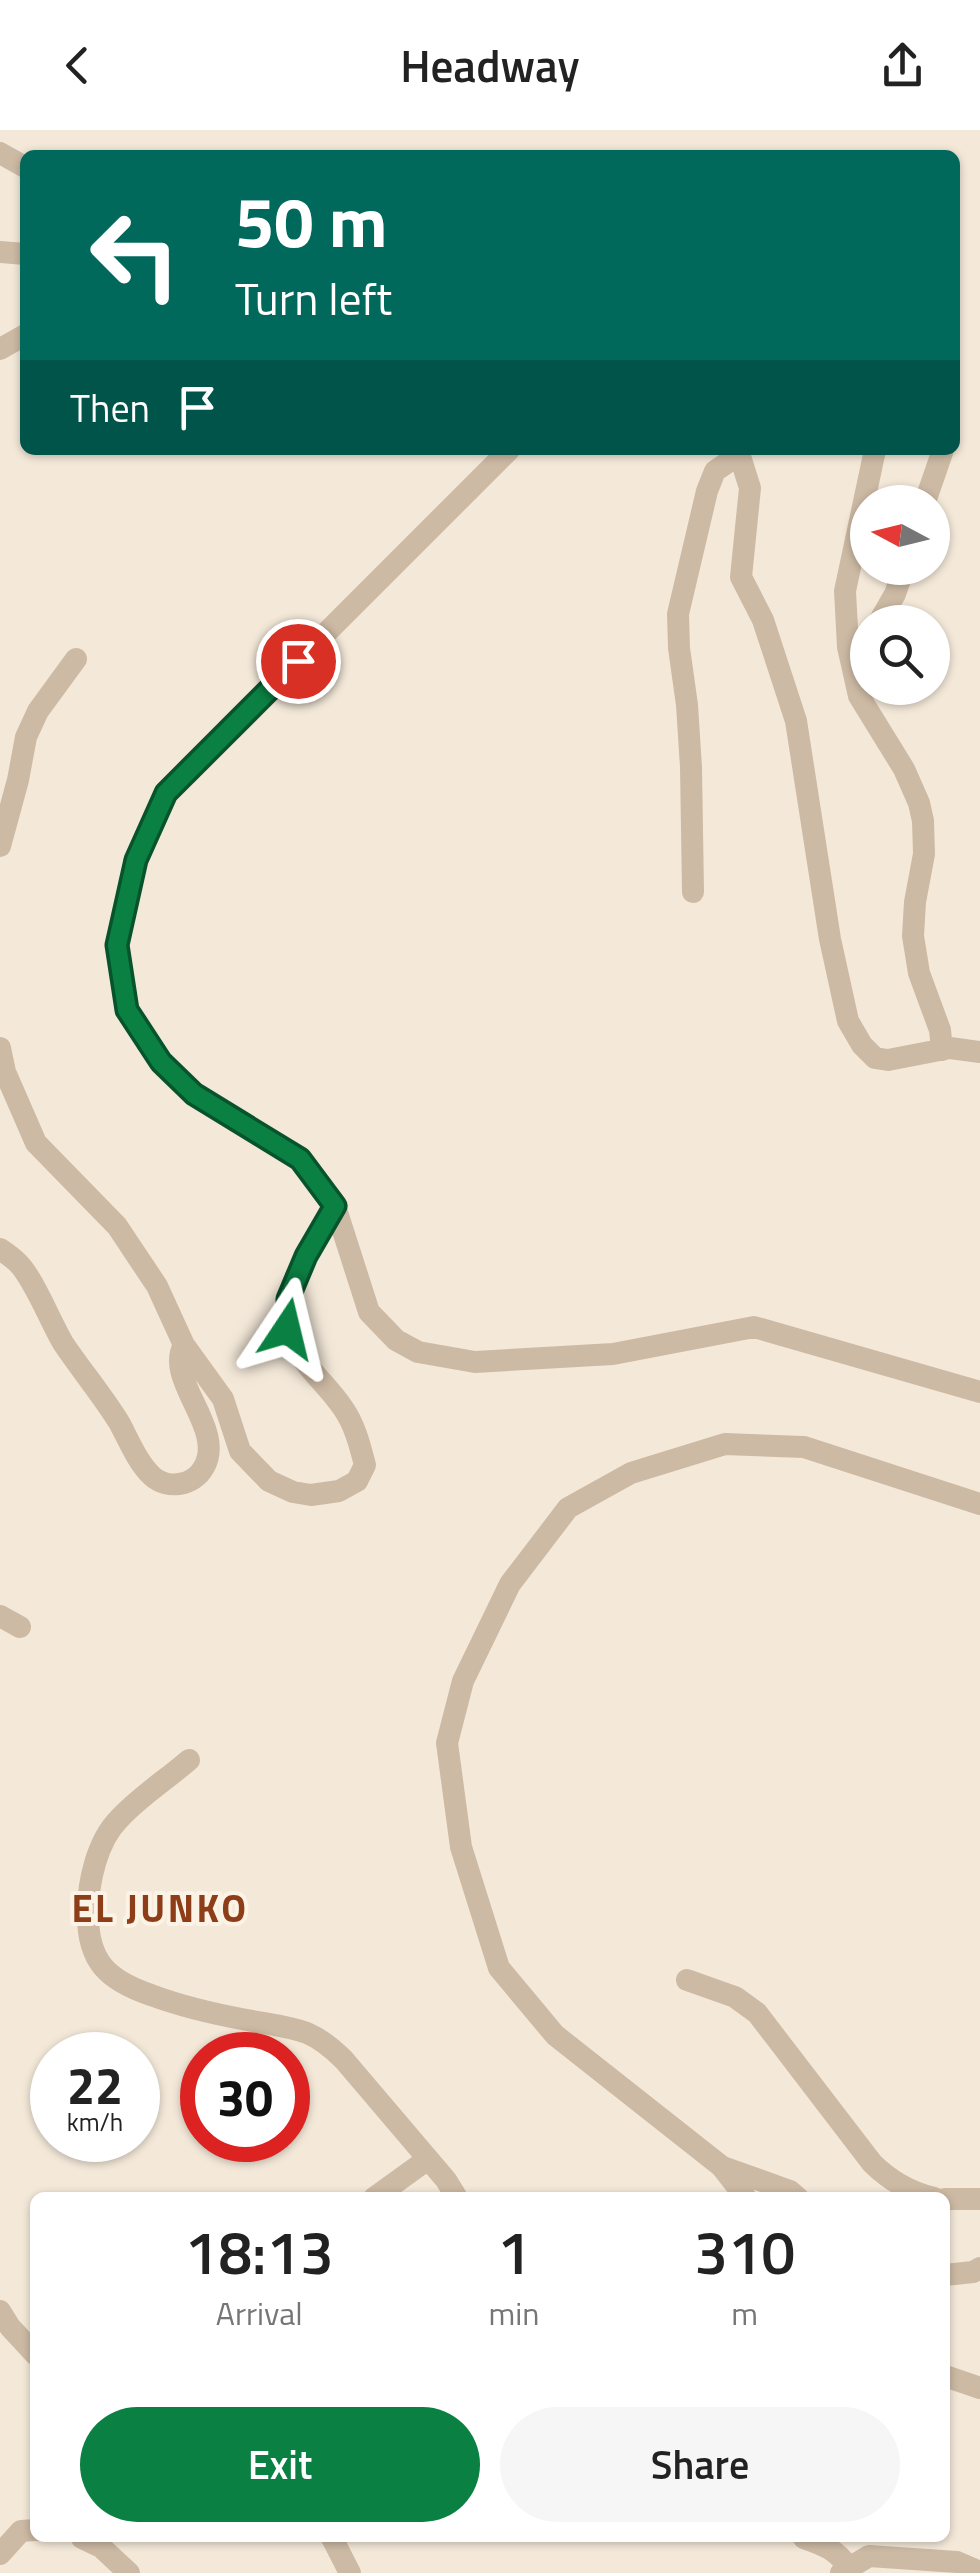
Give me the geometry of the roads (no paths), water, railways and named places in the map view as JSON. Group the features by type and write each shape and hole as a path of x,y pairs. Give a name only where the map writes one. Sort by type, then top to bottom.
{"street":[{"path":"504,455 166,793 136,860 117,945 127,1010 161,1062 194,1094 300,1159 335,1206 369,1312 396,1340 418,1352 475,1362 613,1354 754,1327 980,1392"},
{"path":"693,892 691,768 678,614 711,481 715,471 735,455"},
{"path":"740,455 750,488 741,577 763,620 796,721 830,939 848,1020 862,1045 875,1058 888,1060 950,1048 980,1052"},
{"path":"850,611 845,591 873,455"},
{"path":"931,485 941,455"},
{"path":"0,846 26,737 38,710 76,659"},
{"path":"863,705 912,786 923,821 924,854 913,936 918,973 940,1030 942,1050"},
{"path":"0,1048 5,1072 36,1142 118,1226 156,1286 184,1345 223,1400 240,1451 269,1481 310,1495 339,1491 356,1480 365,1466 358,1438 343,1408 303,1362 287,1329 288,1299 306,1256 335,1206"},
{"path":"0,1249 20,1265 63,1342 146,1468 158,1480 175,1485 199,1475 209,1450 201,1417 179,1371 179,1354 184,1345"},
{"path":"741,2192 721,2166 555,2035 499,1968 462,1848 447,1743 462,1681 510,1584 568,1508 631,1474 725,1444 804,1447 980,1504"},
{"path":"190,1760 117,1820 106,1838 92,1878 88,1910 89,1938 99,1962 126,1986 188,2009 293,2029 316,2038 344,2060 453,2192"},
{"path":"687,1980 735,1998 758,2013 872,2163 882,2173 917,2192"},
{"path":"382,2192 428,2159"},
{"path":"721,2166 791,2192"},
{"path":"950,2199 980,2199"},
{"path":"950,2274 980,2268"},
{"path":"0,2311 30,2349"},
{"path":"950,2378 980,2388"},
{"path":"0,2554 22,2531 30,2530"},
{"path":"96,2542 129,2573"},
{"path":"334,2542 350,2573"},
{"path":"815,2542 841,2556 845,2570 869,2556 957,2562 980,2572"}],"district":[{"name":"EL JUNKO","path":"160,1909"}]}
